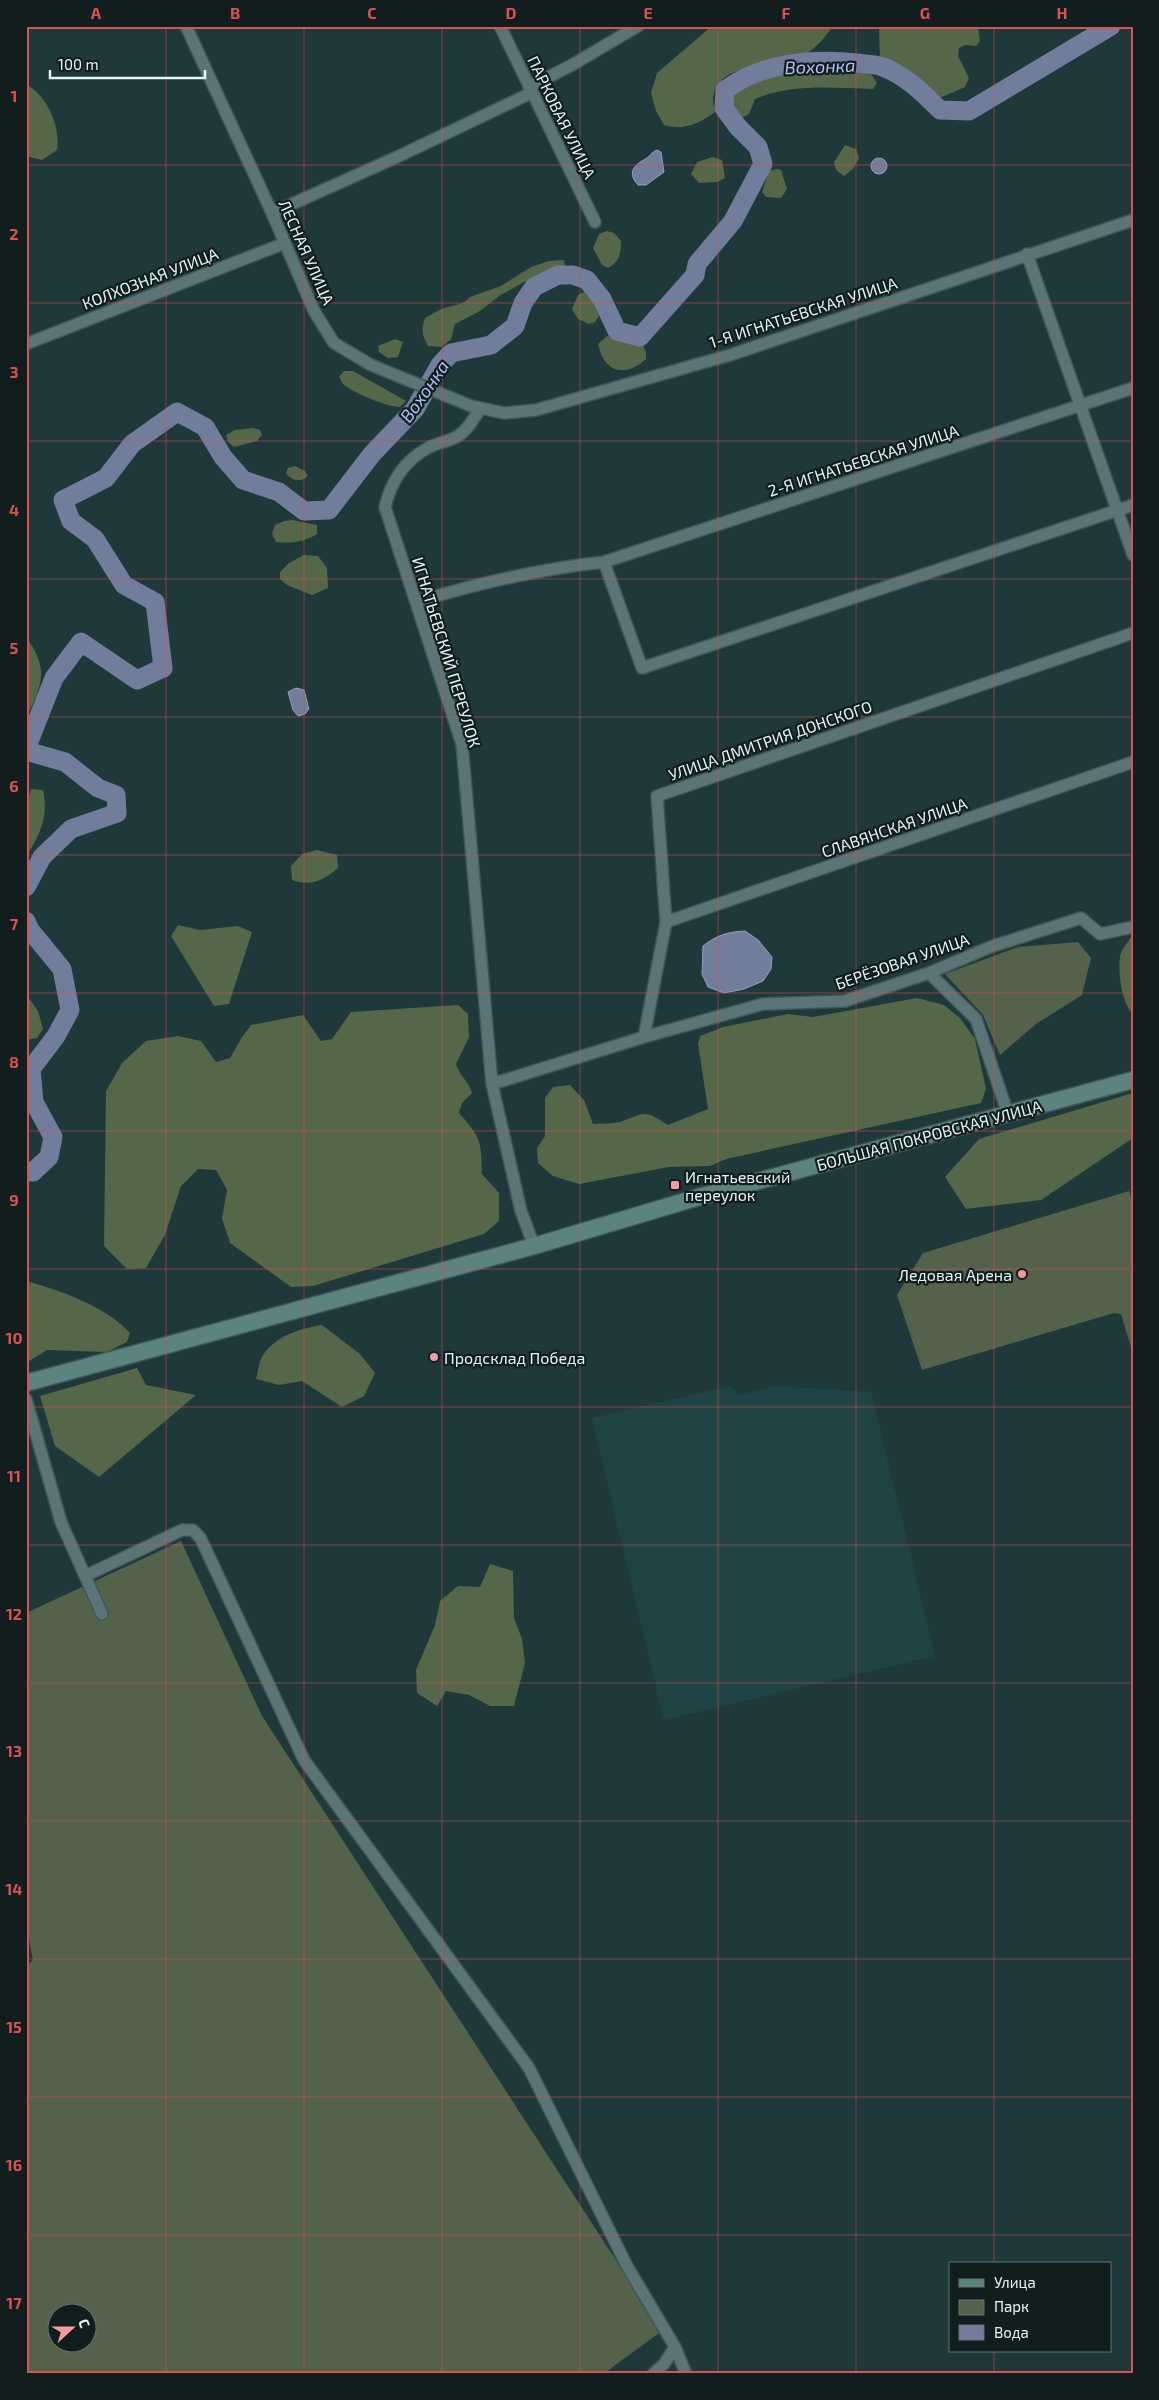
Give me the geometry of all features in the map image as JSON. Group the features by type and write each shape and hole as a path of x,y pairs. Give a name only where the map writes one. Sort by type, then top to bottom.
{"main road":[{"name":"БОЛЬШАЯ ПОКРОВСКАЯ УЛИЦА","path":"26,1383 534,1246 725,1191 1133,1080"}],"street":[{"name":"ЛЕСНАЯ УЛИЦА","path":"186,26 272,213 314,312 334,343 371,365 475,408"},
{"name":"ПАРКОВАЯ УЛИЦА","path":"500,26 595,222"},
{"path":"272,213 397,157 530,90 638,26"},
{"name":"1-Я ИГНАТЬЕВСКАЯ УЛИЦА","path":"475,408 504,413 536,410 730,355 1133,220"},
{"name":"КОЛХОЗНАЯ УЛИЦА","path":"26,344 285,243"},
{"path":"1027,254 1082,405 1133,555"},
{"name":"2-Я ИГНАТЬЕВСКАЯ УЛИЦА","path":"416,602 482,582 568,566 604,562 1133,388"},
{"name":"ИГНАТЬЕВСКИЙ ПЕРЕУЛОК","path":"475,408 472,422 459,436 426,448 399,471 390,487 385,507 462,744 492,1084 521,1211 534,1246"},
{"path":"604,562 642,668 1133,505"},
{"name":"УЛИЦА ДМИТРИЯ ДОНСКОГО","path":"644,1037 666,922 657,796 1133,634"},
{"name":"СЛАВЯНСКАЯ УЛИЦА","path":"666,922 1133,762"},
{"name":"БЕРЁЗОВАЯ УЛИЦА","path":"644,1037 763,1004 845,1002 929,973 990,947 1081,918 1100,934 1133,927"},
{"path":"929,973 976,1019 1008,1114"},
{"path":"492,1084 644,1037"},
{"path":"26,1400 61,1522 102,1614"},
{"path":"85,1576 182,1530 193,1530 201,1539 304,1760 529,2068 627,2266 675,2347 686,2374"},
{"path":"654,2374 664,2364 675,2347"}],"shaded area":[{"path":"730,1386 739,1395 776,1386 871,1392 935,1656 664,1720 592,1418"}],"green space":[{"path":"712,26 833,26 821,41 806,54 783,61 754,66 729,75 720,82 714,93 715,112 703,120 684,127 664,125 656,111 651,93 657,73"},
{"path":"879,26 978,26 980,41 976,46 965,45 959,48 958,56 969,78 965,87 942,97 933,96 903,68 880,61"},
{"path":"806,69 857,71 871,74 877,83 873,89 813,88 769,94 755,99 749,114 743,117 731,107 734,96 740,88 749,82 772,75"},
{"path":"29,86 42,98 52,114 57,132 57,150 42,160 26,156 26,87"},
{"path":"845,145 856,149 859,158 853,169 844,176 836,170 834,162"},
{"path":"713,157 722,160 725,178 717,182 699,183 691,174 697,162"},
{"path":"781,170 787,189 781,198 766,197 762,192 769,171"},
{"path":"607,231 614,233 621,241 619,257 608,268 602,265 593,248 599,234"},
{"path":"564,260 565,266 524,282 499,296 480,311 455,324 451,339 442,347 428,346 423,332 425,318 441,309 463,303 470,297 501,286 531,267 549,261"},
{"path":"584,292 597,307 599,316 595,322 589,324 578,319 572,309 578,295"},
{"path":"607,336 643,346 646,352 646,359 630,369 616,369 610,366 601,354 598,344"},
{"path":"395,339 403,342 398,357 388,358 379,352 378,346"},
{"path":"344,371 353,371 406,401 400,407 395,407 362,395 342,383 339,377"},
{"path":"253,428 260,430 262,435 257,441 234,447 228,442 226,435 235,430"},
{"path":"295,466 305,471 308,476 299,480 291,478 286,473 288,468"},
{"path":"292,520 317,525 317,534 297,542 276,542 272,534 275,525"},
{"path":"304,555 318,556 327,568 328,588 312,595 287,585 280,579 280,572 289,563"},
{"path":"26,637 38,658 41,676 40,686 26,718"},
{"path":"31,789 43,790 45,809 39,833 26,857 26,805"},
{"path":"317,850 337,855 338,868 316,881 305,883 292,880 291,866 302,854"},
{"path":"178,925 200,930 238,926 252,932 229,1004 214,1006 171,936"},
{"path":"1130,938 1133,938 1133,1015 1123,995 1119,963 1123,949"},
{"path":"1078,942 1091,958 1082,995 1036,1024 1000,1055 983,1015 945,974 1018,947"},
{"path":"26,994 38,1011 43,1029 37,1038 26,1040"},
{"path":"917,998 944,1005 960,1018 975,1039 986,1089 981,1103 726,1159 710,1166 669,1167 579,1184 553,1176 538,1163 537,1148 545,1136 545,1098 553,1087 570,1085 584,1100 593,1124 617,1123 644,1114 668,1125 708,1109 698,1044 700,1036 723,1027 788,1014 813,1017"},
{"path":"458,1005 468,1014 469,1037 456,1064 472,1093 462,1103 459,1113 479,1141 482,1174 499,1193 499,1221 484,1234 313,1286 291,1287 230,1243 222,1218 227,1190 216,1170 198,1169 181,1186 165,1235 146,1268 127,1269 104,1246 106,1091 122,1063 146,1041 178,1036 201,1041 216,1062 230,1058 251,1025 303,1015 321,1041 332,1039 351,1012"},
{"path":"1133,1093 1133,1138 1041,1200 966,1209 945,1177 979,1139"},
{"name":"Ледовая Арена","path":"1129,1191 1133,1204 1133,1354 1121,1314 1114,1313 922,1370 897,1295 923,1253"},
{"path":"26,1281 53,1289 96,1307 109,1315 130,1333 127,1342 107,1352 47,1350 26,1363"},
{"path":"322,1325 360,1354 375,1373 364,1396 342,1407 302,1381 279,1385 256,1379 263,1355 275,1342 297,1331"},
{"path":"137,1368 146,1385 196,1395 99,1477 55,1446 40,1396"},
{"path":"181,1541 262,1716 662,2331 603,2374 26,2374 26,1966 33,1960 26,1925 26,1613"},
{"path":"490,1564 513,1571 514,1618 522,1639 525,1663 514,1706 490,1706 469,1695 446,1691 437,1706 417,1693 416,1670 435,1625 440,1601 458,1586 480,1587"}],"water":[{"path":"657,150 661,152 664,172 646,185 638,185 632,174 634,168"},
{"path":"876,158 882,158 887,163 885,172 876,174 871,169 871,163"},
{"path":"296,688 304,690 309,709 305,714 298,716 293,710 288,692"},
{"path":"745,931 758,940 772,957 771,969 763,981 744,989 724,993 708,987 702,974 703,946 722,935"}],"waterway":[{"name":"Вохонка","path":"26,749 54,678 81,642 137,680 163,668 155,602 124,585 95,539 71,521 63,500 106,478 132,444 177,412 205,427 223,457 243,480 279,492 304,511 329,510 372,454 415,409 440,365 451,353 491,345 515,326 523,303 534,287 558,275 573,275 587,280 602,299 617,331 640,337 695,275 697,264 733,221 763,164 758,147 738,127 724,108 725,90 739,81 771,68 788,64 822,61 873,65 883,67 906,80 940,110 969,111 1111,26"},
{"name":"Вохонка","path":"26,751 65,762 98,788 116,795 117,813 71,829 42,857 26,887"},
{"name":"Вохонка","path":"26,921 30,930 62,969 70,1010 56,1036 31,1069 34,1102 53,1137 49,1157 33,1172 26,1171"}],"place":[{"name":"Игнатьевский переулок","path":"675,1185"},
{"name":"Ледовая Арена","path":"1022,1274"},
{"name":"Продсклад Победа","path":"434,1357"}]}
